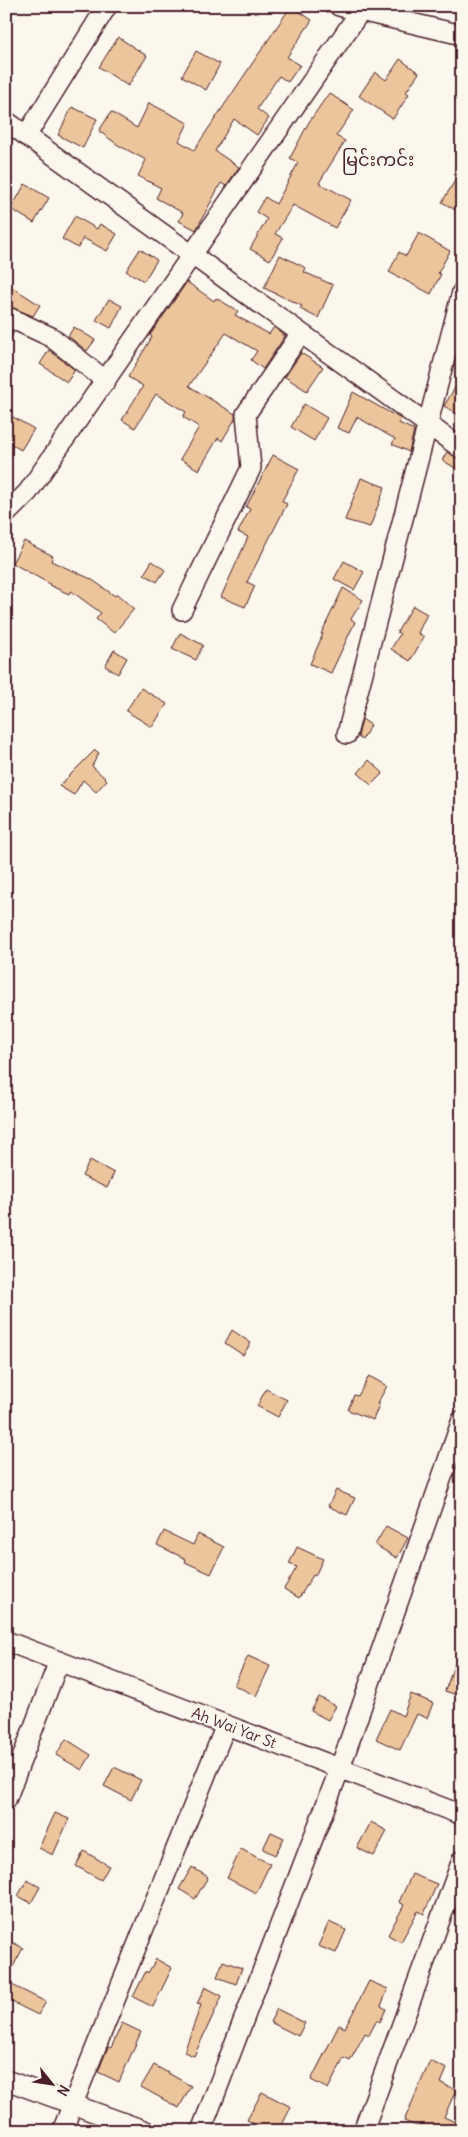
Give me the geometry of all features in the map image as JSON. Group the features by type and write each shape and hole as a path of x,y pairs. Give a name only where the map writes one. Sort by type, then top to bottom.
{"street":[{"path":"26,136 107,6"},
{"path":"339,6 362,9 462,35"},
{"path":"6,514 28,492 362,9"},
{"path":"6,121 462,448"},
{"path":"347,734 426,423 462,292"},
{"path":"6,316 52,337 106,380"},
{"path":"182,610 251,468 246,414 301,334"},
{"path":"201,2131 340,1768 462,1420"},
{"name":"Ah Wai Yar St","path":"6,1641 462,1815"},
{"path":"6,1800 59,1661"},
{"path":"62,2131 226,1725"},
{"path":"363,2131 462,1860"},
{"path":"6,2080 146,2131"}],"building":[{"path":"291,6 312,20 287,57 300,65 288,82 279,76 257,109 269,118 257,135 234,119 215,151 239,167 226,186 221,183 196,230 179,221 183,213 156,198 161,188 138,176 146,160 118,145 99,131 111,112 137,128 149,103 188,123 179,141 194,150"},
{"path":"118,37 147,56 128,86 99,67"},
{"path":"196,51 220,64 206,90 182,76"},
{"path":"400,59 419,73 406,92 409,94 393,119 359,96 375,72 386,80"},
{"path":"329,93 354,110 336,136 345,141 319,183 351,200 335,228 293,205 275,234 283,238 270,260 250,249 267,219 256,212 265,197 276,204 298,163 290,158 309,122"},
{"path":"72,107 97,119 83,148 58,135"},
{"path":"462,169 462,214 442,202"},
{"path":"25,184 49,198 34,223 11,209"},
{"path":"75,216 97,229 100,224 117,234 107,251 83,238 78,248 62,239"},
{"path":"419,233 450,251 438,273 441,274 431,294 389,272 399,252 406,256"},
{"path":"140,249 157,260 144,281 126,271"},
{"path":"280,255 306,268 304,272 333,285 318,318 300,309 302,306 264,288"},
{"path":"187,282 214,301 216,298 238,311 235,315 269,334 274,327 285,336 263,369 251,360 257,351 226,333 189,386 235,414 235,419 222,441 218,438 199,470 180,459 199,427 183,417 186,412 156,394 135,428 122,420 143,386 128,377 152,337 150,335"},
{"path":"12,287 40,305 33,316 6,305 6,296"},
{"path":"109,299 122,306 111,328 96,320"},
{"path":"74,327 95,340 87,351 68,336"},
{"path":"6,329 14,332 6,345"},
{"path":"49,350 75,370 67,382 40,364"},
{"path":"301,353 323,367 307,391 285,377"},
{"path":"462,376 462,417 444,406"},
{"path":"353,392 401,419 399,423 414,430 409,452 392,444 395,439 357,417 349,433 337,428"},
{"path":"304,404 327,418 314,441 291,427"},
{"path":"6,413 34,429 21,450 6,441"},
{"path":"447,452 462,460 462,472 442,460"},
{"path":"273,455 299,469 282,501 287,504 247,582 255,586 245,607 221,597 248,537 238,532 250,509 246,507"},
{"path":"361,478 385,487 370,527 345,520"},
{"path":"24,541 53,556 51,561 91,579 115,596 117,594 134,609 114,633 96,619 101,613 71,591 69,594 49,585 12,563"},
{"path":"152,561 165,570 157,582 144,574"},
{"path":"344,561 364,572 354,590 334,579"},
{"path":"343,588 363,600 351,619 355,622 331,673 310,664 323,634 321,634"},
{"path":"413,606 427,614 418,633 424,637 410,661 391,649 400,634 397,632"},
{"path":"180,633 203,645 196,660 172,649"},
{"path":"114,650 127,658 118,674 105,666"},
{"path":"141,688 167,704 152,727 126,711"},
{"path":"362,719 371,725 362,740 358,737"},
{"path":"95,750 99,753 92,766 107,780 96,792 83,780 74,795 59,786"},
{"path":"369,760 383,773 371,785 358,773"},
{"path":"90,1160 114,1173 107,1188 82,1176"},
{"path":"232,1330 251,1343 243,1355 225,1343"},
{"path":"369,1376 387,1386 377,1404 379,1405 373,1420 348,1410 354,1395 358,1396"},
{"path":"266,1389 287,1400 278,1417 257,1406"},
{"path":"336,1490 355,1498 347,1515 328,1506"},
{"path":"386,1526 408,1538 397,1558 375,1545"},
{"path":"164,1531 193,1545 198,1534 224,1547 211,1574 185,1562 186,1559 157,1545"},
{"path":"297,1547 323,1559 315,1576 313,1575 299,1598 284,1589 297,1567 289,1564"},
{"path":"460,1649 462,1649 462,1697 445,1691"},
{"path":"248,1656 270,1666 256,1696 234,1685"},
{"path":"411,1694 433,1703 427,1718 417,1714 400,1750 376,1739 390,1709 403,1716"},
{"path":"319,1697 336,1706 328,1720 311,1711"},
{"path":"66,1739 91,1755 82,1770 56,1755"},
{"path":"114,1767 141,1780 131,1800 104,1786"},
{"path":"55,1813 69,1819 53,1855 39,1848"},
{"path":"371,1822 387,1831 374,1856 357,1848"},
{"path":"271,1832 284,1838 275,1855 263,1849"},
{"path":"241,1849 270,1864 256,1893 227,1878"},
{"path":"84,1851 109,1866 101,1880 76,1866"},
{"path":"192,1867 208,1877 195,1899 179,1889"},
{"path":"412,1874 437,1884 424,1914 418,1911 401,1942 388,1935 404,1905 399,1902"},
{"path":"27,1880 40,1887 31,1903 18,1896"},
{"path":"329,1922 346,1930 336,1953 318,1946"},
{"path":"6,1939 23,1948 6,1980"},
{"path":"156,1959 172,1968 153,2007 133,1997 146,1971 148,1973"},
{"path":"223,1961 242,1968 236,1984 217,1977"},
{"path":"369,1981 388,1989 381,2006 386,2009 380,2022 377,2020 369,2035 365,2033 350,2061 344,2058 328,2089 311,2080 339,2025 345,2028"},
{"path":"6,1982 46,2002 38,2015 6,1999"},
{"path":"205,1987 222,1996 194,2056 184,2052 201,2005 197,2004"},
{"path":"277,2009 305,2023 298,2036 270,2022"},
{"path":"122,2023 141,2032 119,2082 98,2072 108,2047 111,2048"},
{"path":"430,2061 447,2069 441,2083 456,2090 444,2117 462,2125 462,2131 429,2131 404,2121"},
{"path":"154,2065 191,2086 179,2108 141,2087"},
{"path":"262,2092 291,2107 279,2131 268,2131 247,2120"}],"district":[{"name":"မြင်းကင်း","path":"378,160"}]}
